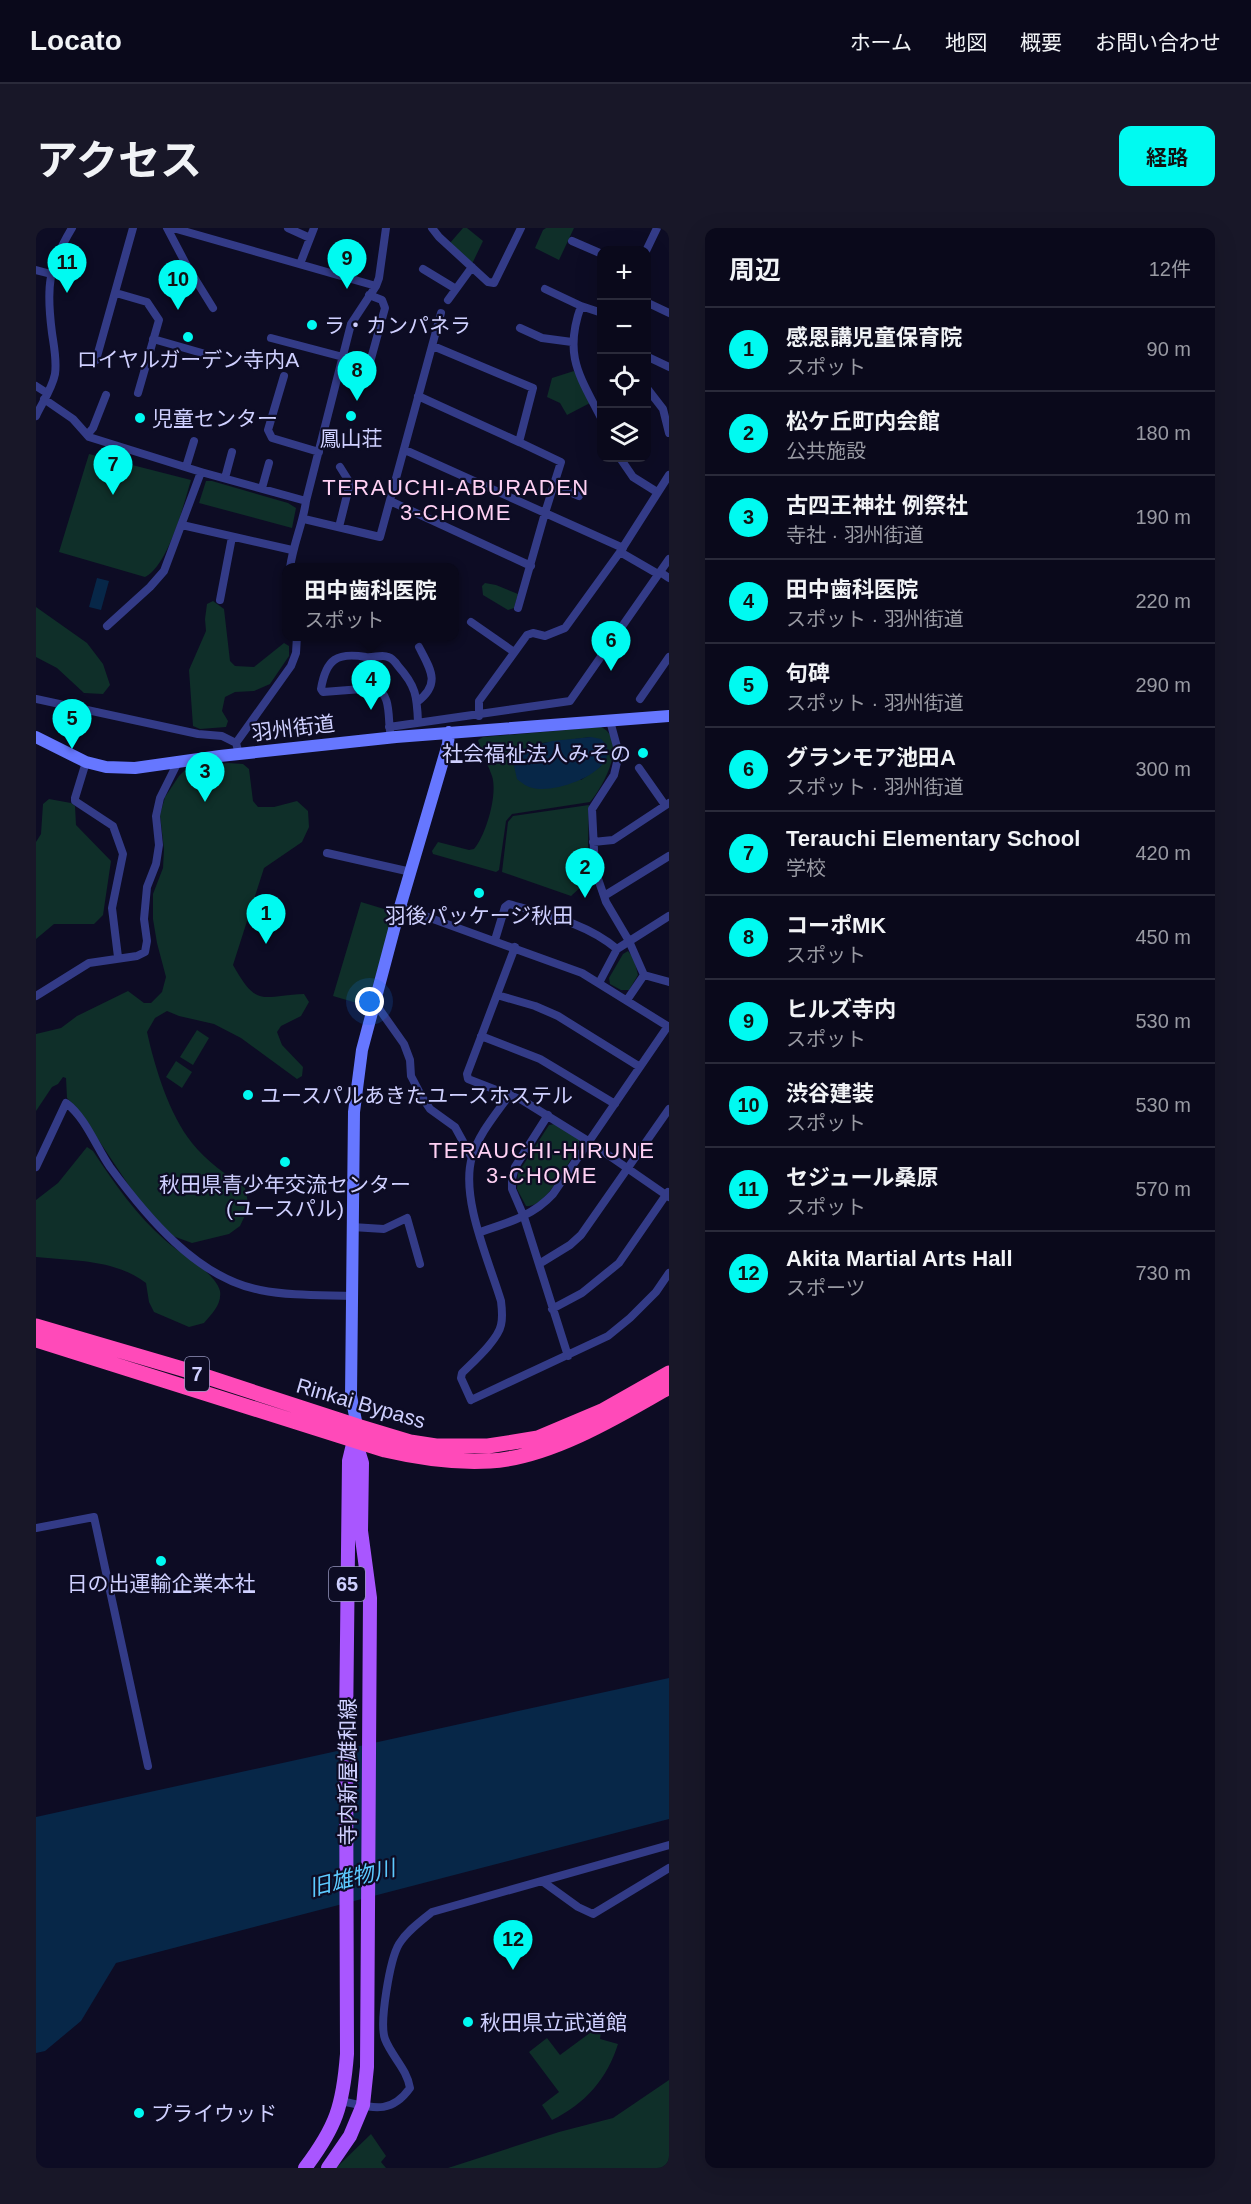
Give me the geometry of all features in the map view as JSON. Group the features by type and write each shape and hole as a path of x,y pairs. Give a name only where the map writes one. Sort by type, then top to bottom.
{"highway":[{"name":"Rinkai Bypass","path":"36,1326 186,1370 414,1457 492,1461 543,1450 611,1419 669,1387"},
{"name":"Rinkai Bypass","path":"36,1340 356,1433 436,1446 498,1445 538,1438 602,1411 669,1373"}],"main road":[{"name":"寺内新屋雄和線","path":"328,2168 350,2136 363,2105 369,2036 370,1598 361,1531 362,1463 356,1433"},
{"name":"寺内新屋雄和線","path":"305,2168 325,2141 345,2091 349,1461 356,1433"}],"street":[{"path":"36,414 53,382 55,365 48,288 56,255 72,228"},
{"path":"96,360 134,228"},
{"path":"168,228 187,266 213,308"},
{"path":"173,228 376,286"},
{"path":"288,228 310,238"},
{"path":"300,264 314,228"},
{"path":"290,563 292,550 304,519 306,501 351,324 376,286 386,228"},
{"path":"432,228 488,282 494,283 520,228"},
{"path":"648,246 657,228"},
{"path":"572,241 597,252"},
{"path":"448,300 472,267"},
{"path":"423,269 456,289"},
{"path":"36,270 51,274"},
{"path":"545,289 597,311"},
{"path":"116,293 147,302 159,320 138,393"},
{"path":"340,369 360,373 369,366 385,308 382,300 369,295"},
{"path":"651,304 669,313"},
{"path":"581,306 574,326 572,342 575,368 597,410"},
{"path":"304,519 380,537 441,314"},
{"path":"520,328 542,338 572,342"},
{"path":"271,338 343,357"},
{"path":"153,339 202,353"},
{"path":"433,346 534,388 519,442"},
{"path":"651,358 669,367"},
{"path":"284,376 268,430 270,435 272,438 319,452"},
{"path":"36,386 74,418 87,435 100,442 306,501"},
{"path":"651,393 663,409 669,433"},
{"path":"87,435 93,428 106,395"},
{"path":"418,396 561,462 518,608"},
{"path":"186,467 194,441"},
{"path":"405,450 622,550 669,578"},
{"path":"225,478 232,452"},
{"path":"623,462 633,477 657,492"},
{"path":"262,488 269,463"},
{"path":"339,527 350,483 340,467"},
{"path":"107,626 164,571 201,472"},
{"path":"479,716 479,701 527,635 533,633 545,636 565,628 622,550 669,475"},
{"path":"554,485 579,496"},
{"path":"390,501 531,566"},
{"path":"182,525 292,550"},
{"path":"220,600 232,537"},
{"path":"418,722 416,692 409,679 387,655 370,658 342,655 327,666 321,689 323,692 375,688 386,695 390,732 418,722 479,716 570,701 669,559"},
{"path":"471,622 514,652"},
{"path":"36,699 198,734 222,736 238,748 291,666 296,653 297,641"},
{"path":"417,702 428,694 433,683 430,667 419,647"},
{"path":"640,699 669,657"},
{"name":"羽州街道","path":"36,737 86,762 106,767 135,768 178,762 238,748 390,732 449,732 669,716"},
{"path":"610,720 619,754 614,775 592,809 595,870 604,896 629,941 644,975"},
{"path":"356,1433 351,1396 354,1112 357,1072 400,907 446,752 449,732"},
{"path":"86,762 75,801 113,826 123,854 112,908 118,957"},
{"path":"36,996 89,963 137,956 145,952 147,941 144,919 147,887 156,864 159,846 156,816 160,798 178,762"},
{"path":"593,842 613,840 667,804 639,768"},
{"path":"327,853 411,872"},
{"path":"604,896 669,856"},
{"path":"495,940 505,907 509,904 578,925 603,937 617,949"},
{"path":"400,907 582,973 669,1027 543,1206 524,1217 480,1232"},
{"path":"599,983 617,949 669,916"},
{"path":"515,947 467,1074 468,1079 510,1094 548,1115 668,1194 612,1271 582,1293 552,1309"},
{"path":"644,975 669,982"},
{"path":"627,1000 644,975"},
{"path":"497,994 558,1016 640,1067"},
{"path":"375,1003 404,1044 410,1060 411,1076 422,1097 430,1109 455,1127 472,1158"},
{"path":"481,1036 540,1059 615,1104"},
{"path":"510,1094 481,1135 472,1158 470,1203 501,1301 502,1315 501,1328 494,1339 462,1373 461,1378 471,1400 608,1336 656,1292 669,1273"},
{"path":"36,1167 66,1103 77,1115 108,1164 136,1201 171,1240 208,1267 227,1278 257,1290 284,1294 352,1296"},
{"path":"539,1264 570,1245 581,1235 669,1108"},
{"path":"548,1115 515,1167 512,1189 524,1217 568,1356"},
{"path":"352,1227 384,1229 407,1218 420,1264"},
{"path":"36,1528 94,1517 148,1766"},
{"path":"341,2101 378,2108 400,2102 410,2088 408,2076 385,2038 384,2021 391,1967 398,1945 410,1930 432,1912 669,1845"},
{"path":"542,1881 578,1907 593,1914 669,1868"}],"green space":[{"path":"463,228 467,228 483,241 472,264 450,243"},
{"path":"546,228 574,228 559,260 535,248"},
{"path":"574,371 590,403 567,415 560,403 547,397 552,378"},
{"path":"89,454 191,480 168,548 161,561 145,577 59,552"},
{"path":"206,481 288,503 296,508 292,528 199,503"},
{"path":"485,583 518,594 514,608 508,610 483,595 482,586"},
{"path":"213,601 224,609 230,661 235,666 254,667 284,643 289,646 289,656 270,684 254,691 235,692 225,697 222,711 228,721 226,727 200,729 193,726 189,670 206,631 207,604"},
{"path":"36,607 87,643 103,664 110,685 103,694 84,693 57,668 36,657"},
{"path":"601,727 609,733 613,742 611,764 607,775 590,802 512,814 506,821 499,870 496,872 433,854 432,851 438,842 469,850 474,849 483,834 490,814 493,784 478,740 483,737","holes":["591,737 601,766 581,780 534,744"]},
{"path":"228,763 243,764 249,769 253,801 258,807 274,807 297,801 308,811 309,827 302,842 264,868 233,965 241,979 255,994 269,997 304,994 309,1002 301,1016 281,1026 277,1032 282,1045 303,1067 302,1076 297,1079 241,1038 214,1024 167,1011 155,1018 147,1032 164,1090 184,1131 204,1156 245,1188 249,1207 240,1226 229,1234 192,1243 170,1235 140,1202 79,1111 67,1098 66,1078 63,1077 58,1084 52,1087 36,1111 36,1034 61,1028 77,1016 128,991 144,1003 151,1003 162,992 166,977 153,919 153,894 163,868 164,849 160,815 165,797 187,768"},
{"path":"49,799 71,803 75,806 76,825 111,861 103,915 94,924 54,924 36,939 36,842 41,834 43,804"},
{"path":"589,805 587,885 583,885 571,896 502,872 508,822 513,816"},
{"path":"361,902 394,912 367,1006 333,996"},
{"path":"628,951 634,959 638,975 629,990 621,990 610,984 609,978 623,954"},
{"path":"197,1030 209,1038 193,1065 180,1057"},
{"path":"176,1061 192,1072 182,1088 166,1077"},
{"path":"555,1124 579,1139 579,1146 549,1192 534,1205 526,1206 517,1189 518,1173 549,1125"},
{"path":"87,1147 93,1151 145,1221 166,1241 204,1270 217,1284 220,1291 219,1300 216,1308 204,1323 189,1327 154,1312 149,1302 146,1283 121,1269 93,1262 36,1257 36,1200 58,1183"},
{"path":"598,2027 601,2032 600,2039 618,2044 608,2068 584,2098 564,2114 552,2120 542,2105 559,2092 529,2052 547,2038 560,2055"},
{"path":"669,2080 669,2168 448,2168 559,2132 613,2118"},
{"path":"371,2134 386,2156 381,2162 386,2168 336,2168"}],"water":[{"path":"97,578 109,581 101,610 89,607"},
{"path":"591,737 601,739 607,745 607,755 601,766 584,778 563,786 542,789 529,787 517,779 514,766 523,749 552,741"},
{"name":"旧雄物川","path":"669,1678 669,1819 116,1963 81,2021 45,2051 36,2053 36,1817"}],"place":[{"name":"ヒルズ寺内","path":"347,289"},
{"name":"セジュール桑原","path":"67,293"},
{"name":"渋谷建装","path":"178,310"},
{"name":"ラ・カンパネラ","path":"312,325"},
{"name":"ロイヤルガーデン寺内A","path":"188,337"},
{"name":"コーポMK","path":"357,401"},
{"name":"鳳山荘","path":"351,416"},
{"name":"児童センター","path":"140,418"},
{"name":"Terauchi Elementary School","path":"113,495"},
{"name":"グランモア池田A","path":"611,671"},
{"name":"田中歯科医院","path":"371,710"},
{"name":"句碑","path":"72,749"},
{"name":"社会福祉法人みその","path":"643,753"},
{"name":"古四王神社 例祭社","path":"205,802"},
{"name":"羽後パッケージ秋田","path":"479,893"},
{"name":"松ケ丘町内会館","path":"585,898"},
{"name":"感恩講児童保育院","path":"266,944"},
{"name":"ユースパルあきたユースホステル","path":"248,1095"},
{"name":"秋田県青少年交流センター (ユースパル)","path":"285,1162"},
{"name":"日の出運輸企業本社","path":"161,1561"},
{"name":"Akita Martial Arts Hall","path":"513,1970"},
{"name":"秋田県立武道館","path":"468,2022"},
{"name":"プライウッド","path":"139,2113"}],"district":[{"name":"TERAUCHI-ABURADEN 3-CHOME","path":"456,500"},
{"name":"TERAUCHI-HIRUNE 3-CHOME","path":"542,1162"}]}
